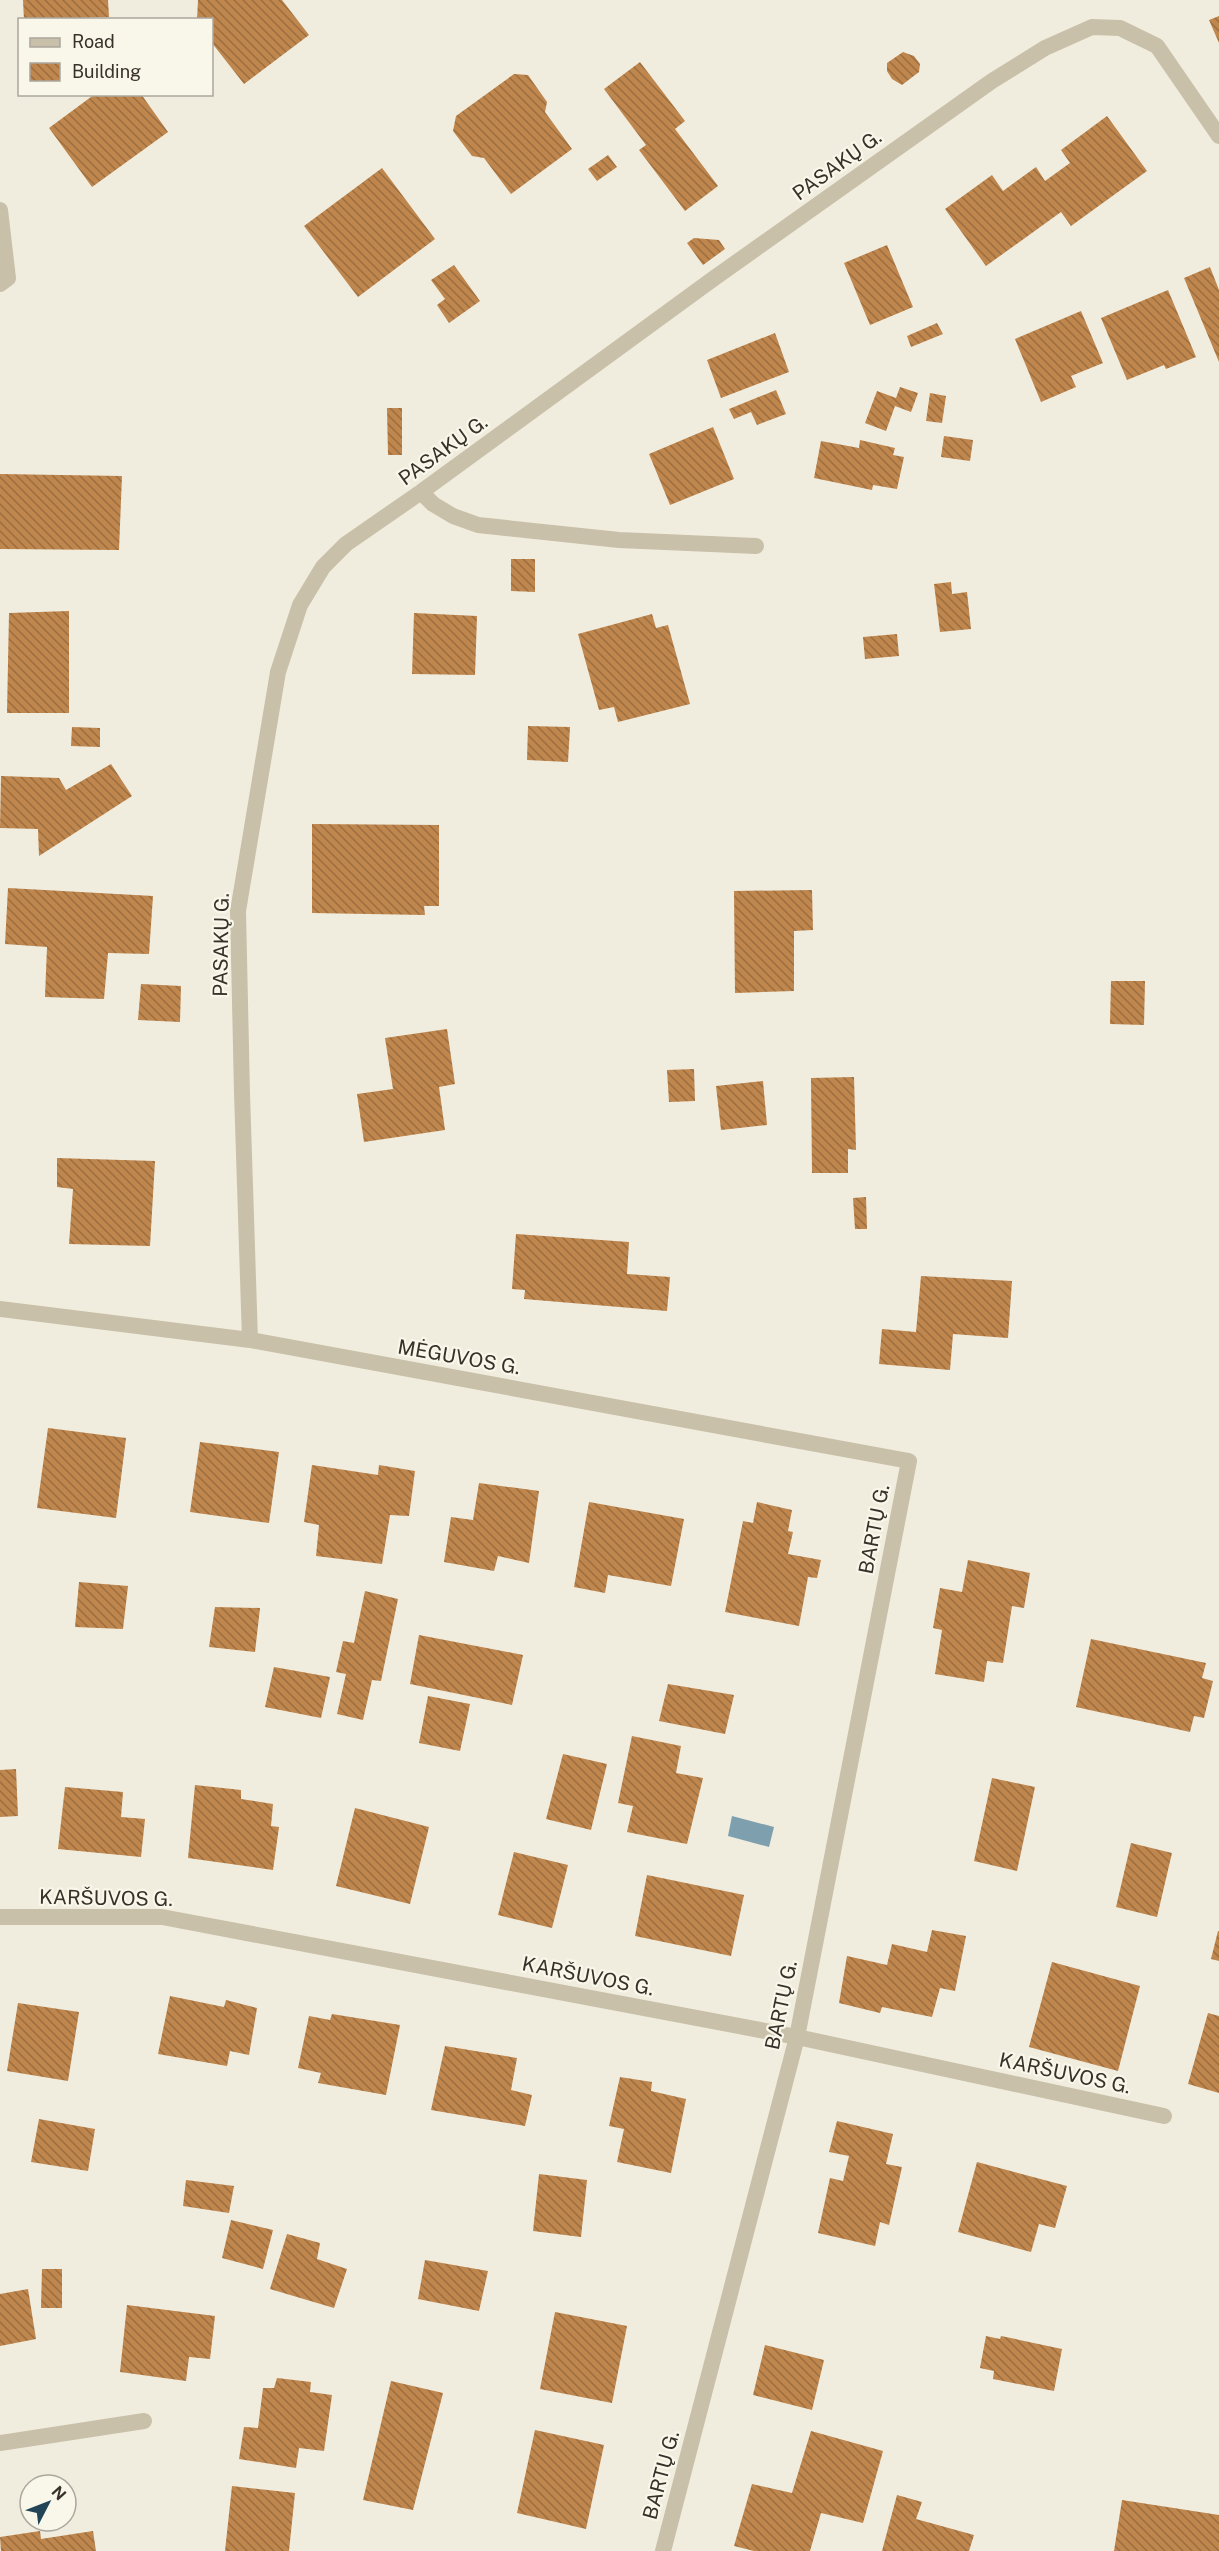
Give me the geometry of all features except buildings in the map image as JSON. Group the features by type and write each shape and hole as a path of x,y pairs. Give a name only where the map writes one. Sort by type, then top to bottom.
{"street":[{"name":"PASAKŲ G.","path":"250,1340 238,911 278,672 300,605 323,567 346,544 992,81 1054,44 1092,27 1119,28 1157,46 1219,136"},
{"path":"0,210 8,278 0,284"},
{"path":"421,492 433,504 453,516 478,525 619,540 756,546"},
{"name":"MĖGUVOS G.","path":"0,1309 250,1340 909,1461"},
{"name":"BARTŲ G.","path":"663,2551 796,2037 909,1461"},
{"name":"KARŠUVOS G.","path":"0,1917 162,1917 796,2037 1164,2116"},
{"path":"0,2443 144,2421"}],"water":[{"path":"732,1816 774,1827 769,1847 728,1836"}]}
